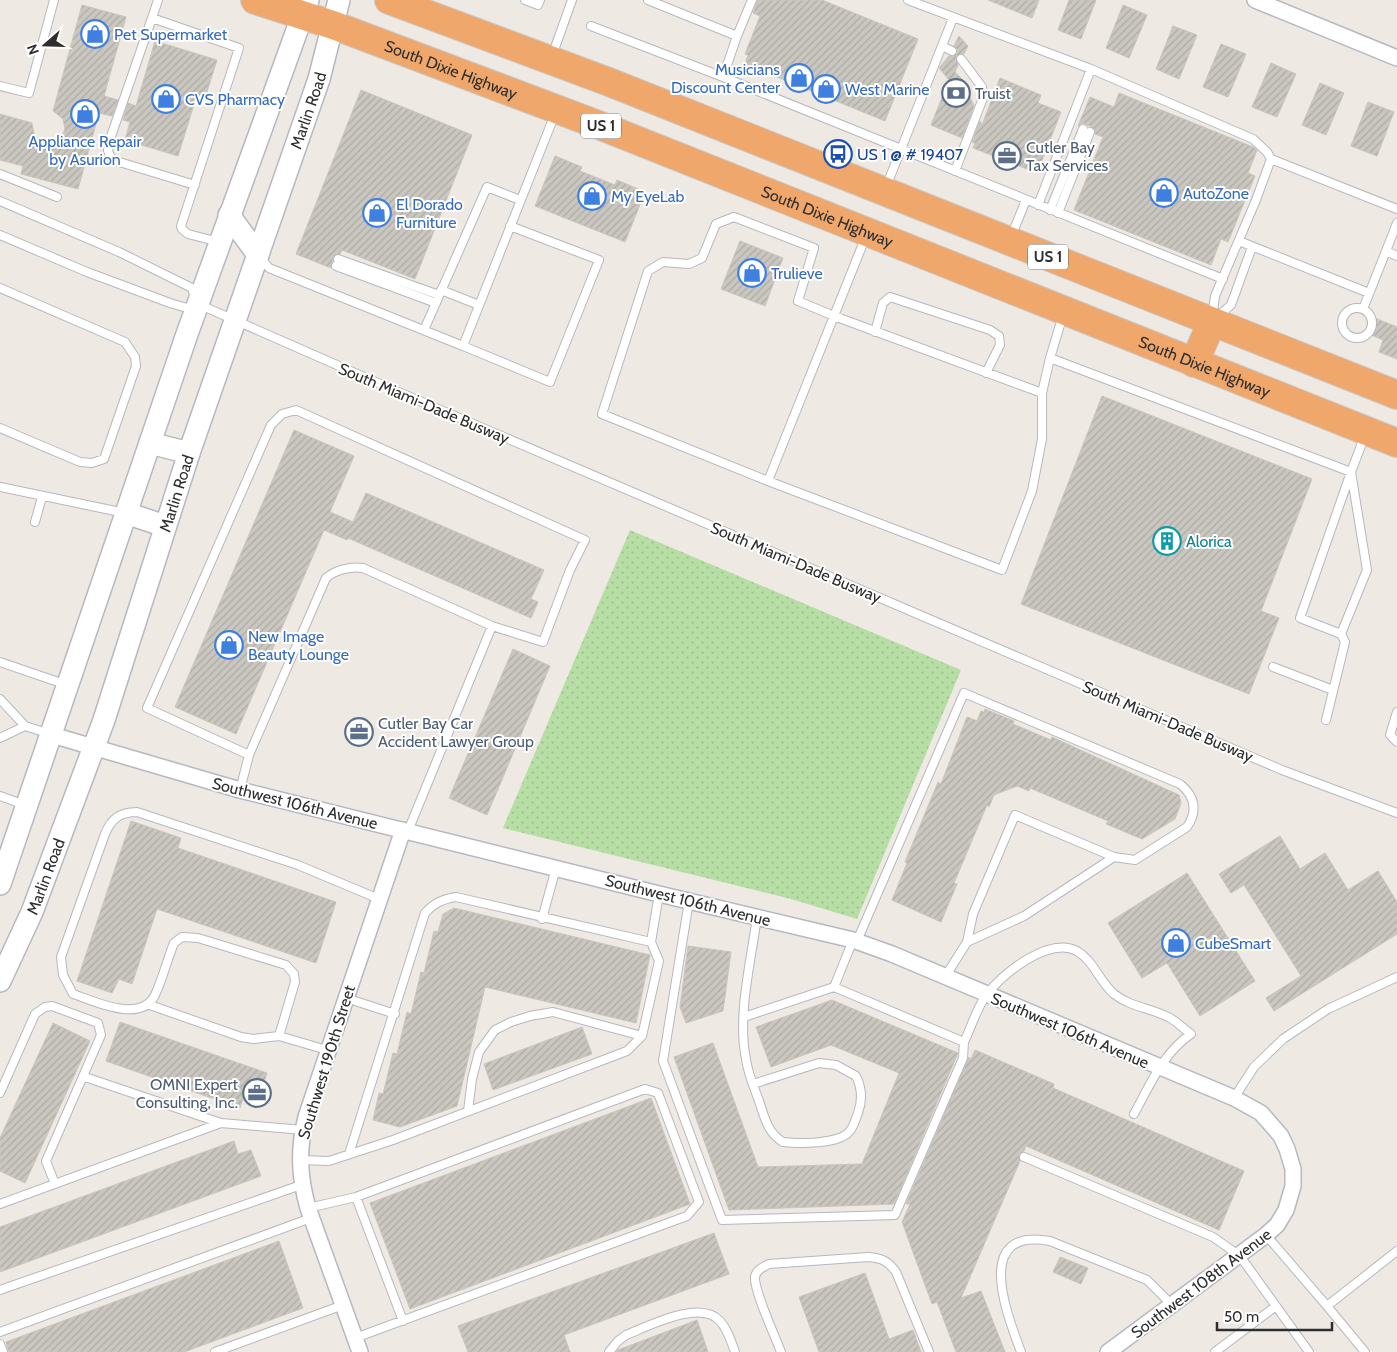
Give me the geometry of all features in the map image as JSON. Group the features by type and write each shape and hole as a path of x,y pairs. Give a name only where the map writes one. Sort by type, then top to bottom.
{"highway":[{"name":"South Dixie Highway","path":"255,0 336,13 556,109 1397,443"},
{"name":"US 1","path":"389,0 551,60 1397,395"},
{"path":"868,232 884,192"},
{"path":"1194,363 1212,322"}],"street":[{"path":"1255,0 1397,58"},
{"path":"0,884 219,242 305,8"},
{"name":"Marlin Road","path":"0,981 32,912 94,747 189,453 319,79 336,13"},
{"path":"229,215 258,255"},
{"path":"150,442 189,453"},
{"path":"126,514 165,526"},
{"name":"Southwest 106th Avenue","path":"52,735 240,790 659,894 855,940 1234,1098 1261,1113 1281,1136 1287,1149"},
{"name":"Southwest 190th Street","path":"357,1348 310,1213 302,1185 299,1160 303,1130 327,1050 405,830"},
{"name":"Southwest 108th Avenue","path":"1108,1352 1240,1256 1277,1225 1290,1198 1293,1169 1287,1149"}],"lane":[{"path":"0,86 29,93 54,0"},
{"path":"158,0 109,142 108,151 112,160 195,185"},
{"path":"525,0 538,5 540,0"},
{"path":"551,60 572,0"},
{"path":"648,0 738,36"},
{"path":"723,77 752,0"},
{"path":"908,0 1091,69 1253,138 1267,152 1271,159 1397,209"},
{"path":"152,18 239,48 182,229 188,234 219,242"},
{"path":"884,192 953,18"},
{"path":"591,26 723,77 1223,279"},
{"path":"942,46 952,51"},
{"path":"955,171 983,98 982,87 961,59"},
{"path":"1038,205 1091,69"},
{"path":"463,346 556,109"},
{"path":"1054,212 1086,131"},
{"path":"1212,322 1215,296 1271,159"},
{"path":"0,174 58,197"},
{"path":"424,330 487,187 520,200"},
{"path":"1009,241 1026,200"},
{"path":"0,201 119,252 177,280 192,288 198,304"},
{"path":"1042,394 875,332 798,301 814,248 734,217 716,224 702,258 689,264 663,262 648,271 602,414 768,481 1002,570 1032,491 1042,439 1042,394 1064,311"},
{"path":"1362,309 1397,223"},
{"path":"258,255 270,268 550,382 598,260 510,226"},
{"path":"768,481 868,232"},
{"name":"South Miami-Dade Busway","path":"0,235 87,272 170,303 187,308 198,304 1282,770 1397,813"},
{"path":"1239,241 1369,293"},
{"path":"1212,322 1231,305 1252,247"},
{"path":"1386,251 1397,256"},
{"path":"337,262 439,296 480,304"},
{"path":"0,288 125,342 135,356 136,366 104,459 98,462 80,462 0,428"},
{"path":"875,332 883,303 890,297 990,330 999,336 1000,345 986,373"},
{"path":"1352,308 1362,309 1370,316 1370,330 1358,338 1349,336 1341,324 1344,314 1352,308"},
{"path":"1050,358 1351,472"},
{"path":"240,790 249,755 326,578 330,575 352,568 363,568 492,626 543,642 570,570 585,540 296,410 282,414 272,425 147,708 249,755"},
{"path":"1326,720 1345,642 1341,634 1300,618 1367,431"},
{"path":"1341,634 1367,570 1351,472"},
{"path":"0,487 126,514"},
{"path":"35,522 42,497"},
{"path":"405,830 492,626"},
{"path":"0,662 68,685"},
{"path":"1272,667 1333,690"},
{"path":"834,987 964,693 1180,784 1188,790 1194,809 1192,819 1187,827 1135,860 1114,858 1015,815 973,914 967,942 945,977"},
{"path":"0,700 25,726 52,735"},
{"path":"1397,712 1390,736 1397,742"},
{"path":"0,738 25,726"},
{"path":"0,796 27,806"},
{"path":"279,1036 294,988 295,982 291,969 286,965 198,938 182,937 174,944 155,995 147,1004 137,1008 121,1009 73,994 63,975 61,957 108,827 120,815 137,812 298,865 379,899"},
{"path":"967,942 1024,916 1114,858"},
{"path":"542,918 556,868"},
{"path":"299,1160 329,1161 468,1112 628,1051 642,1036 660,961 651,942 659,894"},
{"path":"349,1154 395,1014 425,913 430,907 438,902 456,897 651,942"},
{"path":"689,901 663,1061 722,1220 896,1215 963,1058 964,1042 987,995 1037,953 1053,947 1070,948 1087,958 1103,982 1115,995 1170,1018 1191,1034 1176,1045 1159,1068 1134,1114"},
{"path":"753,1084 810,1065 829,1063 856,1076 862,1093 861,1104 853,1127 842,1137 818,1141 783,1142 769,1130 753,1084 744,1050 744,1017 757,917"},
{"path":"1234,1098 1254,1067 1283,1039 1328,1009 1397,977"},
{"path":"744,1017 834,987 964,1042"},
{"path":"346,998 395,1014"},
{"path":"147,1004 241,1037 253,1039 279,1036 327,1050"},
{"path":"0,1093 35,1014 46,1006 52,1006 98,1023 102,1035 85,1077 46,1161 55,1184"},
{"path":"468,1112 472,1079 479,1052 495,1030 511,1022 552,1012 642,1036"},
{"path":"85,1077 221,1123 303,1130"},
{"path":"0,1332 310,1213 645,1089 658,1093 699,1202 687,1216 402,1321 357,1348"},
{"path":"0,1204 221,1123"},
{"path":"1024,1157 1213,1237 1240,1256 1309,1352"},
{"path":"0,1290 302,1185"},
{"path":"356,1197 402,1321"},
{"path":"1266,1235 1365,1352"},
{"path":"1021,1352 1004,1305 1000,1277 1002,1262 1009,1249 1034,1238 1050,1241 1147,1280 1172,1306"},
{"path":"1327,1306 1397,1251"},
{"path":"781,1352 758,1291 755,1276 758,1271 769,1264 868,1257 879,1257 888,1262 896,1272 929,1352"},
{"path":"215,1352 343,1305"},
{"path":"1215,1352 1276,1306"},
{"path":"609,1352 618,1340 626,1335 684,1313 697,1312 710,1314 719,1320 727,1331 735,1352"},
{"path":"0,1344 3,1352"}],"green space":[{"path":"630,530 961,670 857,919 791,899 503,828"}],"building":[{"path":"758,0 822,0 918,39 885,121 745,64 748,55 745,54 760,16 753,13"},
{"path":"988,0 1039,0 1032,18"},
{"path":"1069,0 1096,0 1081,39 1058,30"},
{"path":"82,5 126,17 104,96 118,100 112,116 99,113 78,189 21,174 23,166 0,160 0,114 32,123 34,134 42,142 54,142 62,136 65,129 63,119 53,111"},
{"path":"1123,5 1147,15 1129,58 1106,48"},
{"path":"1173,26 1197,35 1179,79 1156,69"},
{"name":"Truist","path":"959,36 968,46 964,54 956,56 958,65 955,72 963,80 974,106 962,138 931,125 949,80 939,68 949,56 957,54 958,50 954,46"},
{"name":"CVS Pharmacy","path":"155,41 217,60 204,101 196,98 178,156 125,140 130,122 123,120 128,103 136,106"},
{"path":"1221,44 1246,54 1228,97 1203,87"},
{"path":"1271,63 1296,74 1277,117 1252,107"},
{"path":"1000,78 1041,95 1038,103 1061,112 1037,173 973,148 975,143 972,142 980,121 982,125"},
{"path":"1320,83 1344,93 1326,135 1302,125"},
{"name":"El Dorado Furniture","path":"361,90 472,135 415,279 342,250 340,254 333,257 331,268 296,254"},
{"name":"AutoZone","path":"1119,93 1257,150 1248,173 1255,176 1228,242 1221,239 1211,265 1074,210 1103,137 1095,134 1092,127 1083,123 1078,126 1090,97 1114,107"},
{"path":"1368,102 1394,112 1377,156 1351,146"},
{"path":"555,156 582,167 580,171 615,185 617,180 645,192 625,242 535,206"},
{"name":"Trulieve","path":"740,241 783,258 765,306 721,289"},
{"path":"1375,318 1397,327 1397,359 1379,352 1383,340 1369,334"},
{"name":"Alorica","path":"1102,396 1312,479 1261,611 1279,618 1249,694 1021,604"},
{"path":"294,430 354,456 330,512 353,522 366,493 544,570 531,599 538,602 531,618 348,538 347,540 324,530 236,734 175,707"},
{"path":"513,649 550,666 487,815 449,798"},
{"path":"985,709 1014,721 1013,724 1051,740 1052,737 1179,795 1181,803 1175,819 1142,839 1106,824 1108,821 1030,788 1029,791 1017,786 994,795 989,807 987,805 954,883 957,884 941,922 892,900 907,863 905,862 938,782 941,784 967,717 977,721 981,711 984,712"},
{"path":"131,821 181,838 178,848 336,902 316,963 157,909 132,984 119,979 112,993 77,981"},
{"path":"1280,836 1300,869 1325,853 1348,890 1378,871 1397,902 1397,934 1274,1011 1266,998 1301,976 1244,885 1231,893 1219,874"},
{"name":"CubeSmart","path":"1187,873 1255,981 1200,1016 1167,963 1142,978 1108,923"},
{"path":"454,908 650,955 636,1023 485,987 457,1106 400,1127 373,1120 379,1093 383,1094 393,1053 397,1054 407,1012 411,1014 421,972 424,973 434,931 438,932 443,914"},
{"path":"688,946 731,952 723,1011 686,1023 680,1007"},
{"path":"832,1000 958,1053 894,1204 729,1210 674,1057 713,1043 758,1167 862,1164 899,1073 831,1045 771,1067 756,1027"},
{"path":"120,1022 267,1073 258,1100 244,1095 240,1108 106,1061"},
{"path":"53,1023 90,1041 25,1183 0,1171 0,1138"},
{"path":"582,1027 592,1054 493,1090 484,1064"},
{"path":"975,1050 1054,1084 1053,1088 1244,1171 1219,1230 1026,1146 1024,1151 1019,1154 1020,1161 961,1298 981,1291 1005,1352 956,1352 937,1302 932,1304 902,1222 910,1204 906,1204 969,1057 971,1059"},
{"path":"651,1098 690,1204 410,1309 370,1203"},
{"path":"234,1141 238,1154 251,1150 261,1176 0,1272 0,1227"},
{"path":"714,1233 729,1274 564,1335 570,1352 468,1352 458,1326"},
{"path":"279,1241 303,1308 184,1352 9,1352 6,1342"},
{"path":"1060,1257 1088,1268 1081,1284 1053,1272"},
{"path":"865,1273 889,1339 913,1330 921,1352 819,1352 799,1297"},
{"path":"697,1320 708,1352 616,1352 618,1350"}],"place":[{"name":"Pet Supermarket","path":"95,34"},
{"name":"Musicians Discount Center","path":"799,78"},
{"name":"West Marine","path":"826,89"},
{"name":"Truist","path":"956,93"},
{"name":"CVS Pharmacy","path":"166,99"},
{"name":"Appliance Repair by Asurion","path":"85,114"},
{"name":"US 1 @ # 19407","path":"838,154"},
{"name":"Cutler Bay Tax Services","path":"1007,156"},
{"name":"AutoZone","path":"1164,193"},
{"name":"My EyeLab","path":"592,196"},
{"name":"El Dorado Furniture","path":"377,213"},
{"name":"Trulieve","path":"752,273"},
{"name":"Alorica","path":"1167,541"},
{"name":"New Image Beauty Lounge","path":"229,645"},
{"name":"Cutler Bay Car Accident Lawyer Group","path":"359,732"},
{"name":"CubeSmart","path":"1176,943"},
{"name":"OMNI Expert Consulting, Inc.","path":"257,1093"}]}
